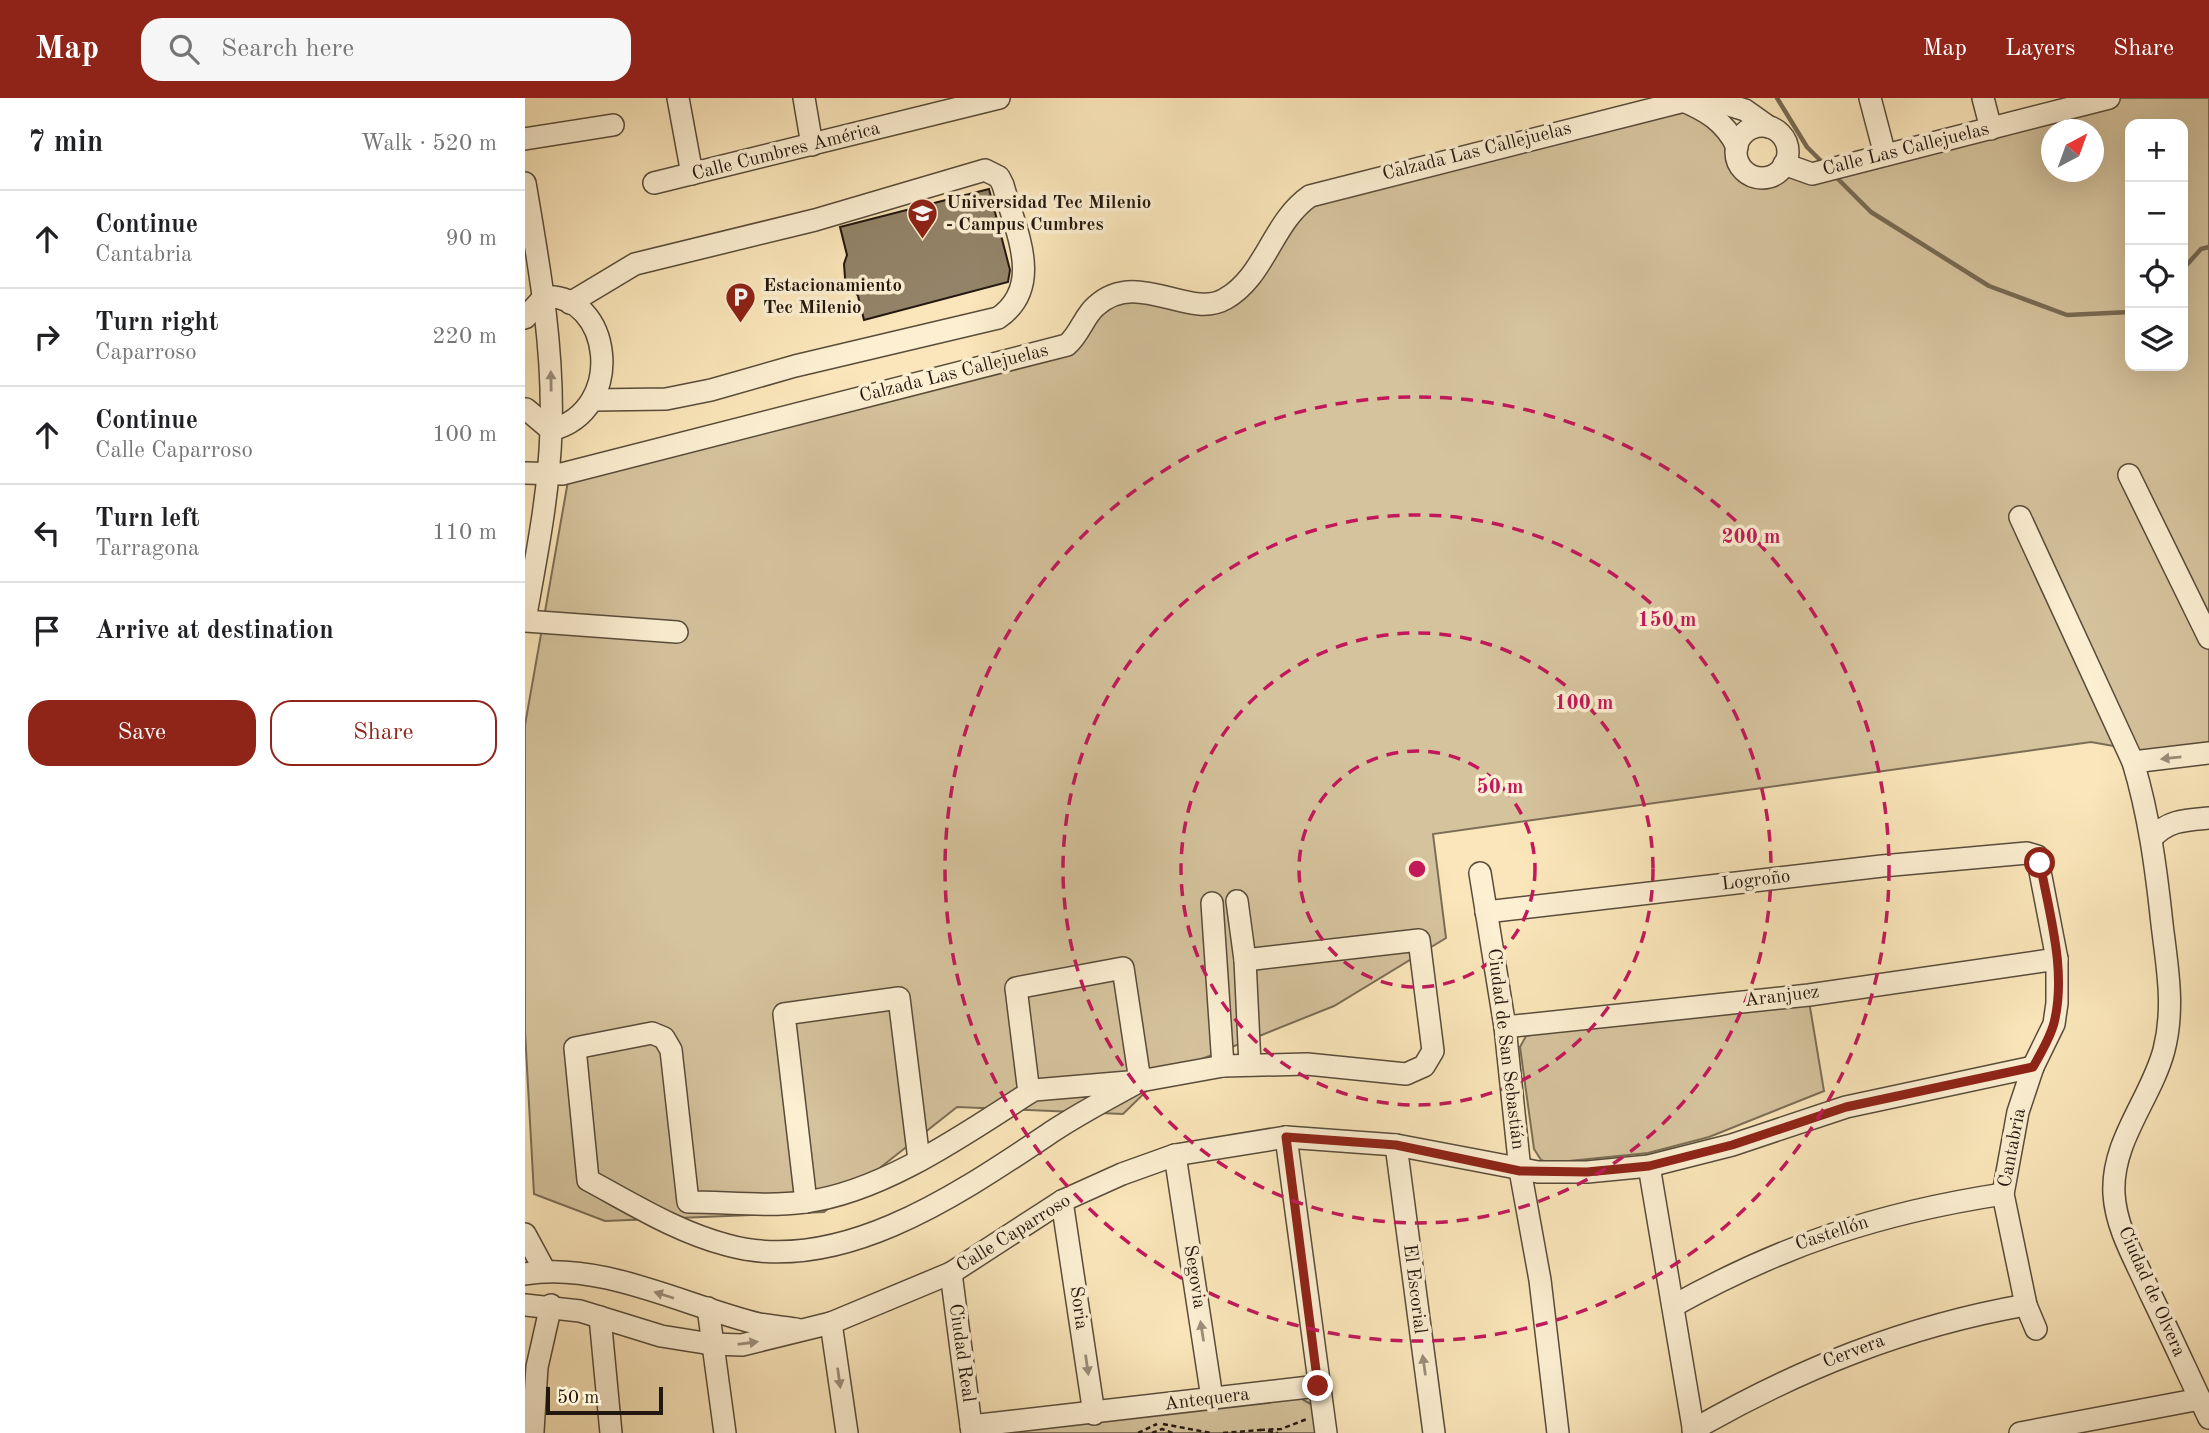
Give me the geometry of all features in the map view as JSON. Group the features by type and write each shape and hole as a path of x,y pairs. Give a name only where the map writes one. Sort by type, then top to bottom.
{"street":[{"path":"678,98 692,174"},
{"path":"804,98 812,145"},
{"name":"Calle Cumbres América","path":"654,184 812,145 931,107 999,98"},
{"path":"1706,98 1745,110 1769,127 1783,137 1787,145 1784,164 1775,174 1767,177 1751,175 1739,163 1739,139 1752,128 1769,127"},
{"path":"1870,98 1885,155"},
{"path":"1983,98 1991,129"},
{"name":"Calzada Las Callejuelas","path":"525,473 562,474 1067,345 1081,331 1095,306 1112,296 1136,291 1163,294 1206,306 1223,301 1237,292 1249,278 1284,219 1310,196 1688,99 1716,118 1731,134 1737,146"},
{"name":"Calle Las Callejuelas","path":"1784,164 1812,174 2104,99"},
{"path":"525,139 613,125"},
{"path":"570,303 635,264 815,220 985,170 999,177 1003,185 1026,273 1019,298 1010,310 998,318 711,390 666,399 593,400"},
{"path":"525,183 531,256 544,297 551,372 548,474 525,621 677,632"},
{"path":"525,318 544,297 555,296 570,303 590,323 599,340 602,373 593,400 568,426 551,430"},
{"path":"525,399 525,419"},
{"path":"526,409 551,430"},
{"path":"2129,475 2209,638"},
{"name":"Ciudad de Olvera","path":"2020,517 2133,762 2152,838 2171,998 2169,1026 2158,1071 2116,1164 2114,1195 2123,1233 2204,1408"},
{"path":"2133,762 2209,754"},
{"path":"2152,838 2162,827 2181,820 2209,818"},
{"name":"Logroño","path":"1486,912 1882,866 2027,853"},
{"name":"Cantabria","path":"2027,853 2036,856 2040,863 2057,959 2054,1024 2033,1067 2010,1144 2003,1194 2026,1305 2036,1329"},
{"name":"Ciudad de San Sebastián","path":"1480,873 1505,1027 1520,1171 1540,1280 1558,1433"},
{"path":"1237,901 1245,960 1250,1065"},
{"path":"1212,903 1223,1066"},
{"path":"1140,1081 1055,1130 993,1173 918,1216 855,1239 789,1252 729,1246 684,1230 588,1180 575,1048 652,1033 664,1038 671,1050 688,1202 806,1202 850,1192 919,1160 1029,1093 1062,1086 1140,1081 1223,1066 1250,1065 1307,1064 1406,1074 1424,1066 1433,1051 1419,940 1245,960"},
{"name":"Aranjuez","path":"1505,1027 1809,995 2057,959"},
{"path":"1029,1093 1016,988 1123,968 1140,1081"},
{"path":"806,1202 784,1014 899,998 919,1160"},
{"name":"Calle Caparroso","path":"539,1305 600,1317 661,1335 711,1344 742,1345 831,1323 951,1273 1062,1201 1122,1174 1175,1155 1286,1137 1396,1145 1520,1171 1587,1172 1649,1166 1732,1145 1846,1107 2033,1067"},
{"path":"1286,1137 1326,1433"},
{"name":"El Escorial","path":"1396,1145 1434,1433"},
{"name":"Segovia","path":"1175,1155 1212,1398"},
{"path":"1649,1166 1694,1432"},
{"name":"Castellón","path":"1673,1306 1786,1249 1903,1213 2003,1194"},
{"name":"Soria","path":"1062,1201 1094,1414"},
{"path":"525,1234 535,1272"},
{"name":"Calle Caparroso","path":"535,1272 561,1271 644,1288 760,1324 801,1330"},
{"name":"Ciudad Real","path":"951,1273 971,1430"},
{"path":"533,1432 532,1360 539,1305"},
{"name":"Cervera","path":"1694,1432 1752,1396 1824,1362 1913,1330 2026,1305"},
{"path":"708,1308 725,1433"},
{"path":"600,1317 611,1433"},
{"path":"831,1323 847,1433"},
{"name":"Antequera","path":"971,1430 1318,1386"},
{"path":"2020,1433 2204,1408"}],"path":[{"path":"1223,1433 1281,1429 1311,1418 1322,1408"},
{"path":"1138,1433 1161,1423 1212,1433"},
{"path":"1152,1433 1162,1429 1173,1433"},
{"path":"1260,1430 1278,1433"}],"shaded area":[{"path":"2093,98 2209,98 2209,763 2091,742 1433,834 1446,938 1334,1006 1164,1074 1123,1114 957,1107 824,1212 605,1221 534,1194 525,1032 525,725 568,481 1073,344 1118,296 1206,307 1318,195 1683,100 1723,108 1739,181"},
{"path":"1809,1001 1824,1091 1709,1137 1648,1153 1549,1163 1541,1160 1534,1149 1520,1047 1526,1036"},
{"path":"1300,1398 1314,1406 1318,1433 990,1433"}],"building":[{"name":"Universidad Tec Milenio - Campus Cumbres","path":"989,189 1010,270 1008,282 864,320 858,296 845,278 844,264 847,255 840,227"}],"waterway":[{"path":"1777,98 1807,147 1825,165"},
{"path":"1833,174 1871,212 1989,286 2067,315 2125,312"},
{"path":"2188,263 2201,249 2209,247"}],"place":[{"name":"Universidad Tec Milenio - Campus Cumbres","path":"923,241"},
{"name":"Estacionamiento Tec Milenio","path":"740,324"}],"route":[{"path":"1318,1386 1286,1137 1396,1145 1520,1171 1587,1172 1649,1166 1732,1145 1846,1107 2033,1067 2054,1024 2057,1003 2057,959 2040,863"}]}
